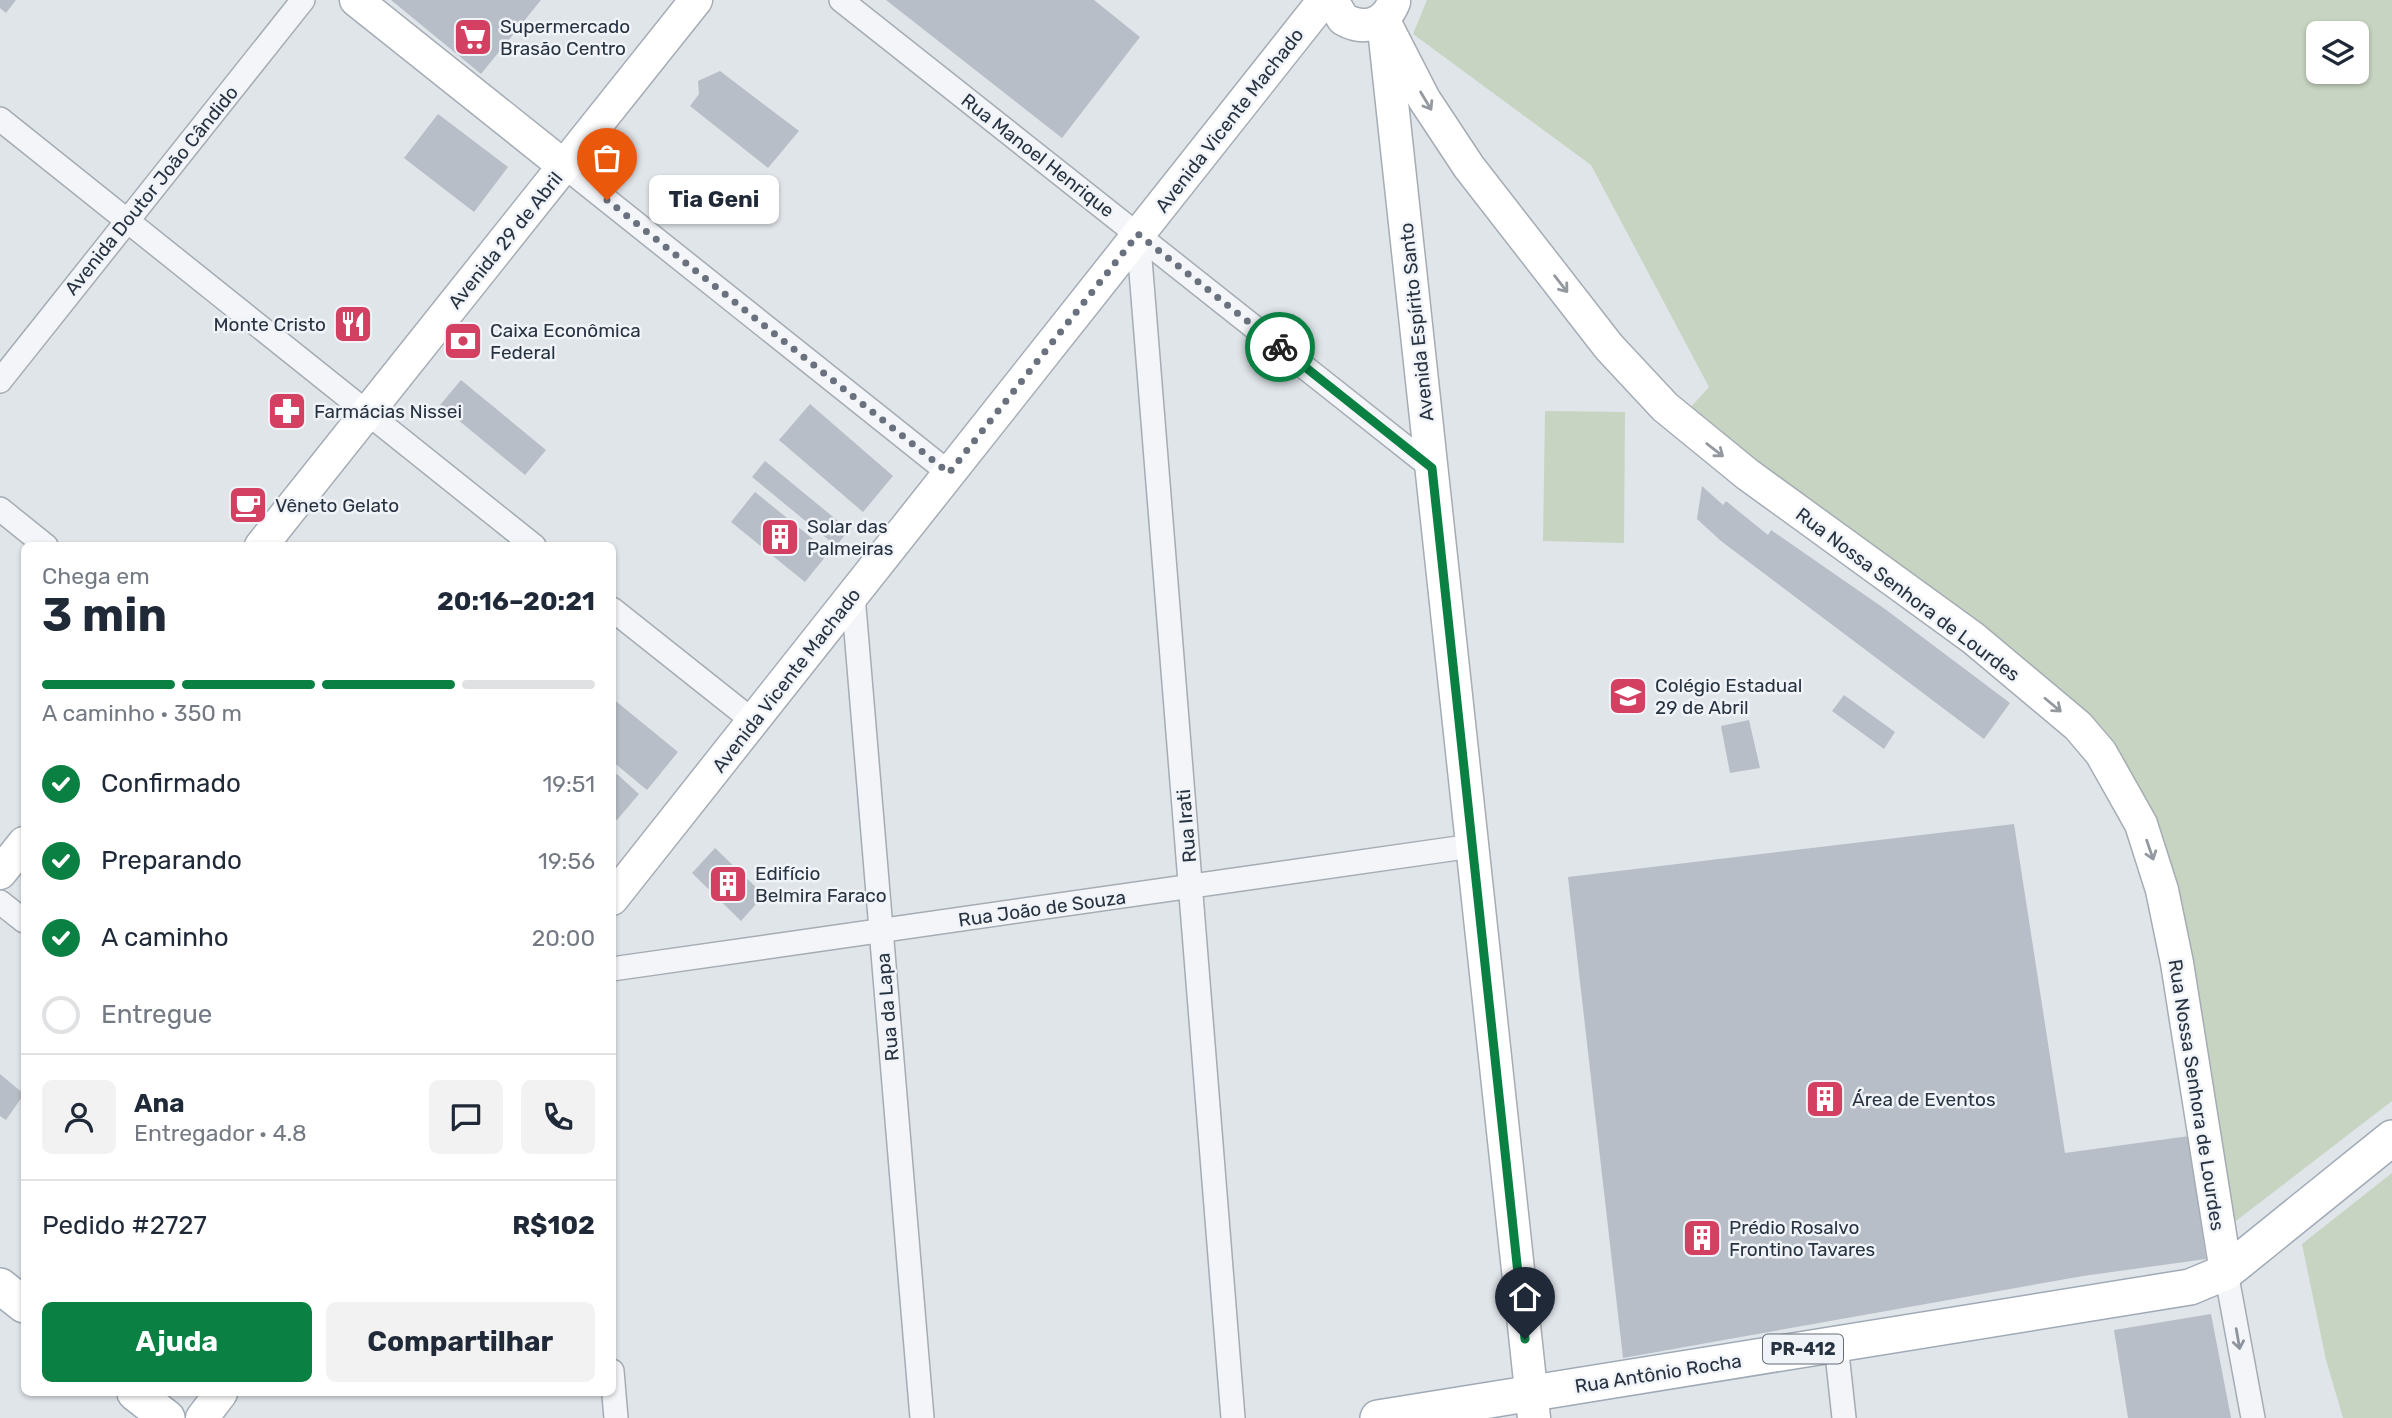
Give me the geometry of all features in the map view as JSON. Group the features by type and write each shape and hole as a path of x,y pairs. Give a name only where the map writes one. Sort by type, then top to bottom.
{"main road":[{"path":"356,0 564,166"},
{"name":"Avenida 29 de Abril","path":"264,542 696,0"},
{"name":"Avenida Vicente Machado","path":"616,894 1324,0"},
{"path":"1332,0 1336,11 1353,24 1363,26 1388,10"},
{"name":"Avenida Espírito Santo","path":"1388,10 1432,468 1532,1406"},
{"name":"Rua Nossa Senhora de Lourdes","path":"1388,10 1424,99 1469,167 1609,346 1665,407 1747,474 1973,638 2056,707 2101,753 2123,788 2153,857 2182,994 2226,1272"},
{"path":"0,873 21,847"},
{"name":"PR-412","path":"2226,1272 2392,1138"},
{"name":"Rua Antônio Rocha","path":"1378,1418 1532,1406 1836,1344 2190,1287 2226,1272"},
{"path":"0,1286 21,1303"},
{"path":"139,1396 167,1418"},
{"path":"202,1418 219,1396"}],"street":[{"name":"Avenida Doutor João Cândido","path":"0,381 303,0"},
{"name":"Rua Manoel Henrique","path":"841,0 1432,468"},
{"path":"0,119 529,542"},
{"path":"564,166 949,473"},
{"name":"Rua Irati","path":"1138,234 1233,1418"},
{"path":"0,509 41,542"},
{"name":"Rua da Lapa","path":"853,595 922,1418"},
{"path":"616,612 753,722"},
{"name":"Rua João de Souza","path":"616,968 1472,846"},
{"path":"0,902 21,919"},
{"path":"2226,1272 2253,1418"},
{"path":"1836,1344 1844,1418"},
{"path":"614,1396 616,1418"}],"green space":[{"path":"1427,0 2392,0 2392,1101 2232,1224 2131,786 1680,419 1709,387 1591,165 1413,34"},
{"path":"1545,411 1625,412 1624,543 1543,541"},
{"path":"2392,1173 2392,1418 2343,1418 2326,1360 2302,1244"}],"building":[{"path":"0,0 16,0 6,13 0,8"},
{"name":"Supermercado Brasão Centro","path":"391,0 541,0 481,74"},
{"path":"886,0 1094,0 1140,37 1062,138"},
{"path":"720,71 799,131 768,168 690,106 699,94 698,81"},
{"path":"438,114 508,167 474,212 404,158"},
{"path":"461,380 546,450 525,475 440,405"},
{"path":"810,404 893,476 863,512 779,440"},
{"name":"Solar das Palmeiras","path":"765,461 849,530 836,546 752,477"},
{"path":"1702,486 1723,505 1726,501 1768,535 1771,530 1885,609 2010,703 1984,739 1721,541 1697,519"},
{"name":"Solar das Palmeiras","path":"755,492 829,552 805,582 731,522"},
{"path":"1844,695 1895,732 1884,749 1832,711"},
{"path":"616,701 678,752 647,790 616,764"},
{"path":"1749,720 1760,768 1730,773 1721,726"},
{"path":"616,775 639,794 617,820 616,819"},
{"name":"Área de Eventos","path":"2014,824 2065,1153 2189,1136 2206,1259 2083,1276 1623,1358 1568,877"},
{"name":"Edifício Belmira Faraco","path":"715,848 764,895 741,921 692,873"},
{"path":"0,1074 21,1092 21,1098 6,1120 0,1116"},
{"path":"2211,1314 2231,1418 2128,1418 2114,1330"}],"way so far":[{"path":"607,200 949,473 1138,234 1280,347"}],"place":[{"name":"Supermercado Brasão Centro","path":"473,37"},
{"name":"Tia Geni","path":"607,200"},
{"name":"Monte Cristo","path":"353,324"},
{"name":"Caixa Econômica Federal","path":"463,341"},
{"name":"Farmácias Nissei","path":"287,411"},
{"name":"Vêneto Gelato","path":"248,505"},
{"name":"Solar das Palmeiras","path":"780,537"},
{"name":"Colégio Estadual 29 de Abril","path":"1628,696"},
{"name":"Edifício Belmira Faraco","path":"728,884"},
{"name":"Área de Eventos","path":"1825,1099"},
{"name":"Prédio Rosalvo Frontino Tavares","path":"1702,1238"}],"route":[{"path":"1280,347 1432,468 1525,1339"}]}
